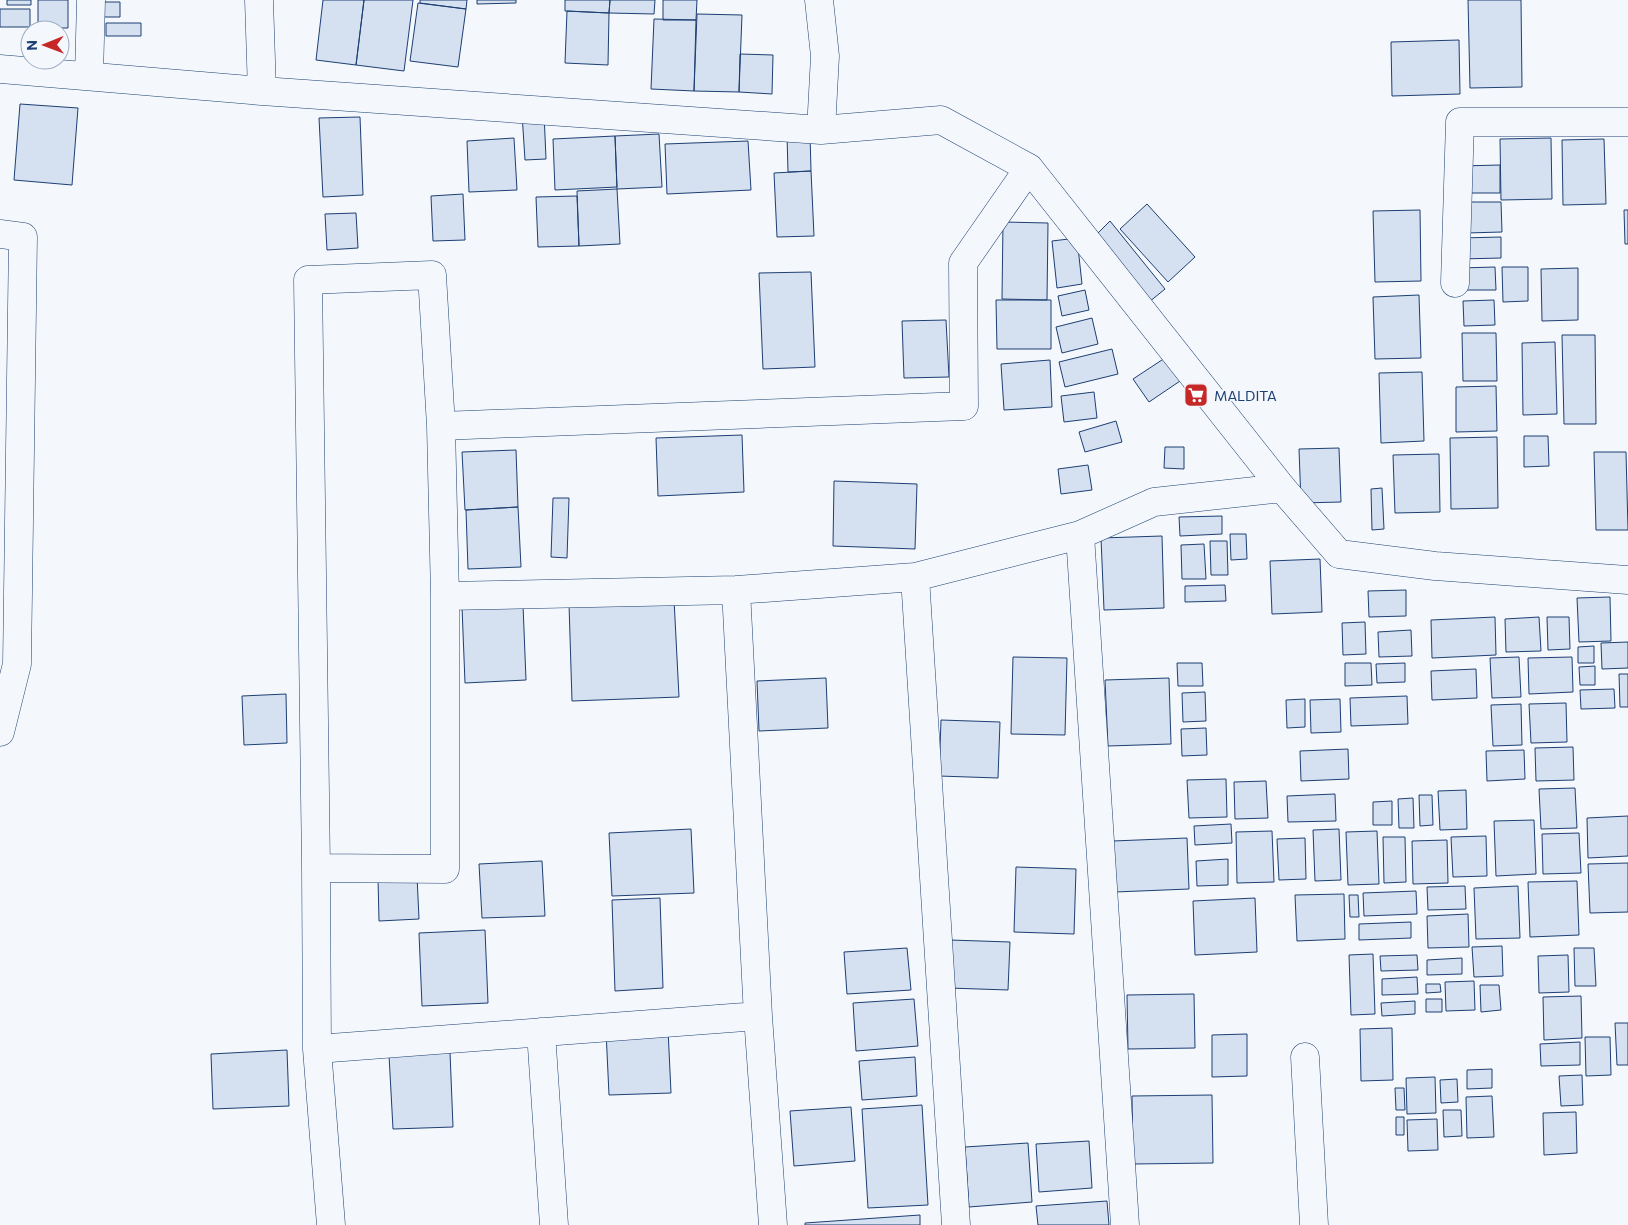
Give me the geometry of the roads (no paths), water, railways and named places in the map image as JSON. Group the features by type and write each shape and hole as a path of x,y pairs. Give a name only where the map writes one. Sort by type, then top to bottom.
{"street":[{"path":"89,76 91,0"},
{"path":"259,0 262,91"},
{"path":"819,0 824,56 821,130"},
{"path":"0,69 262,91 821,130 941,120 1029,168 1282,488 1339,554 1435,566 1628,580"},
{"path":"1455,283 1460,122 1628,122"},
{"path":"441,426 964,406 963,262 1029,168"},
{"path":"0,234 23,237 16,664 0,732"},
{"path":"316,868 445,868 445,596 441,426 432,275 308,280 317,1049 331,1225"},
{"path":"445,596 736,590 915,577 1080,535 1154,502 1282,488"},
{"path":"1080,535 1125,1225"},
{"path":"915,577 956,1225"},
{"path":"736,590 758,1016 773,1225"},
{"path":"317,1049 758,1016"},
{"path":"541,1032 554,1225"},
{"path":"1305,1057 1314,1225"}],"place":[{"name":"MALDITA","path":"1196,395"}]}
